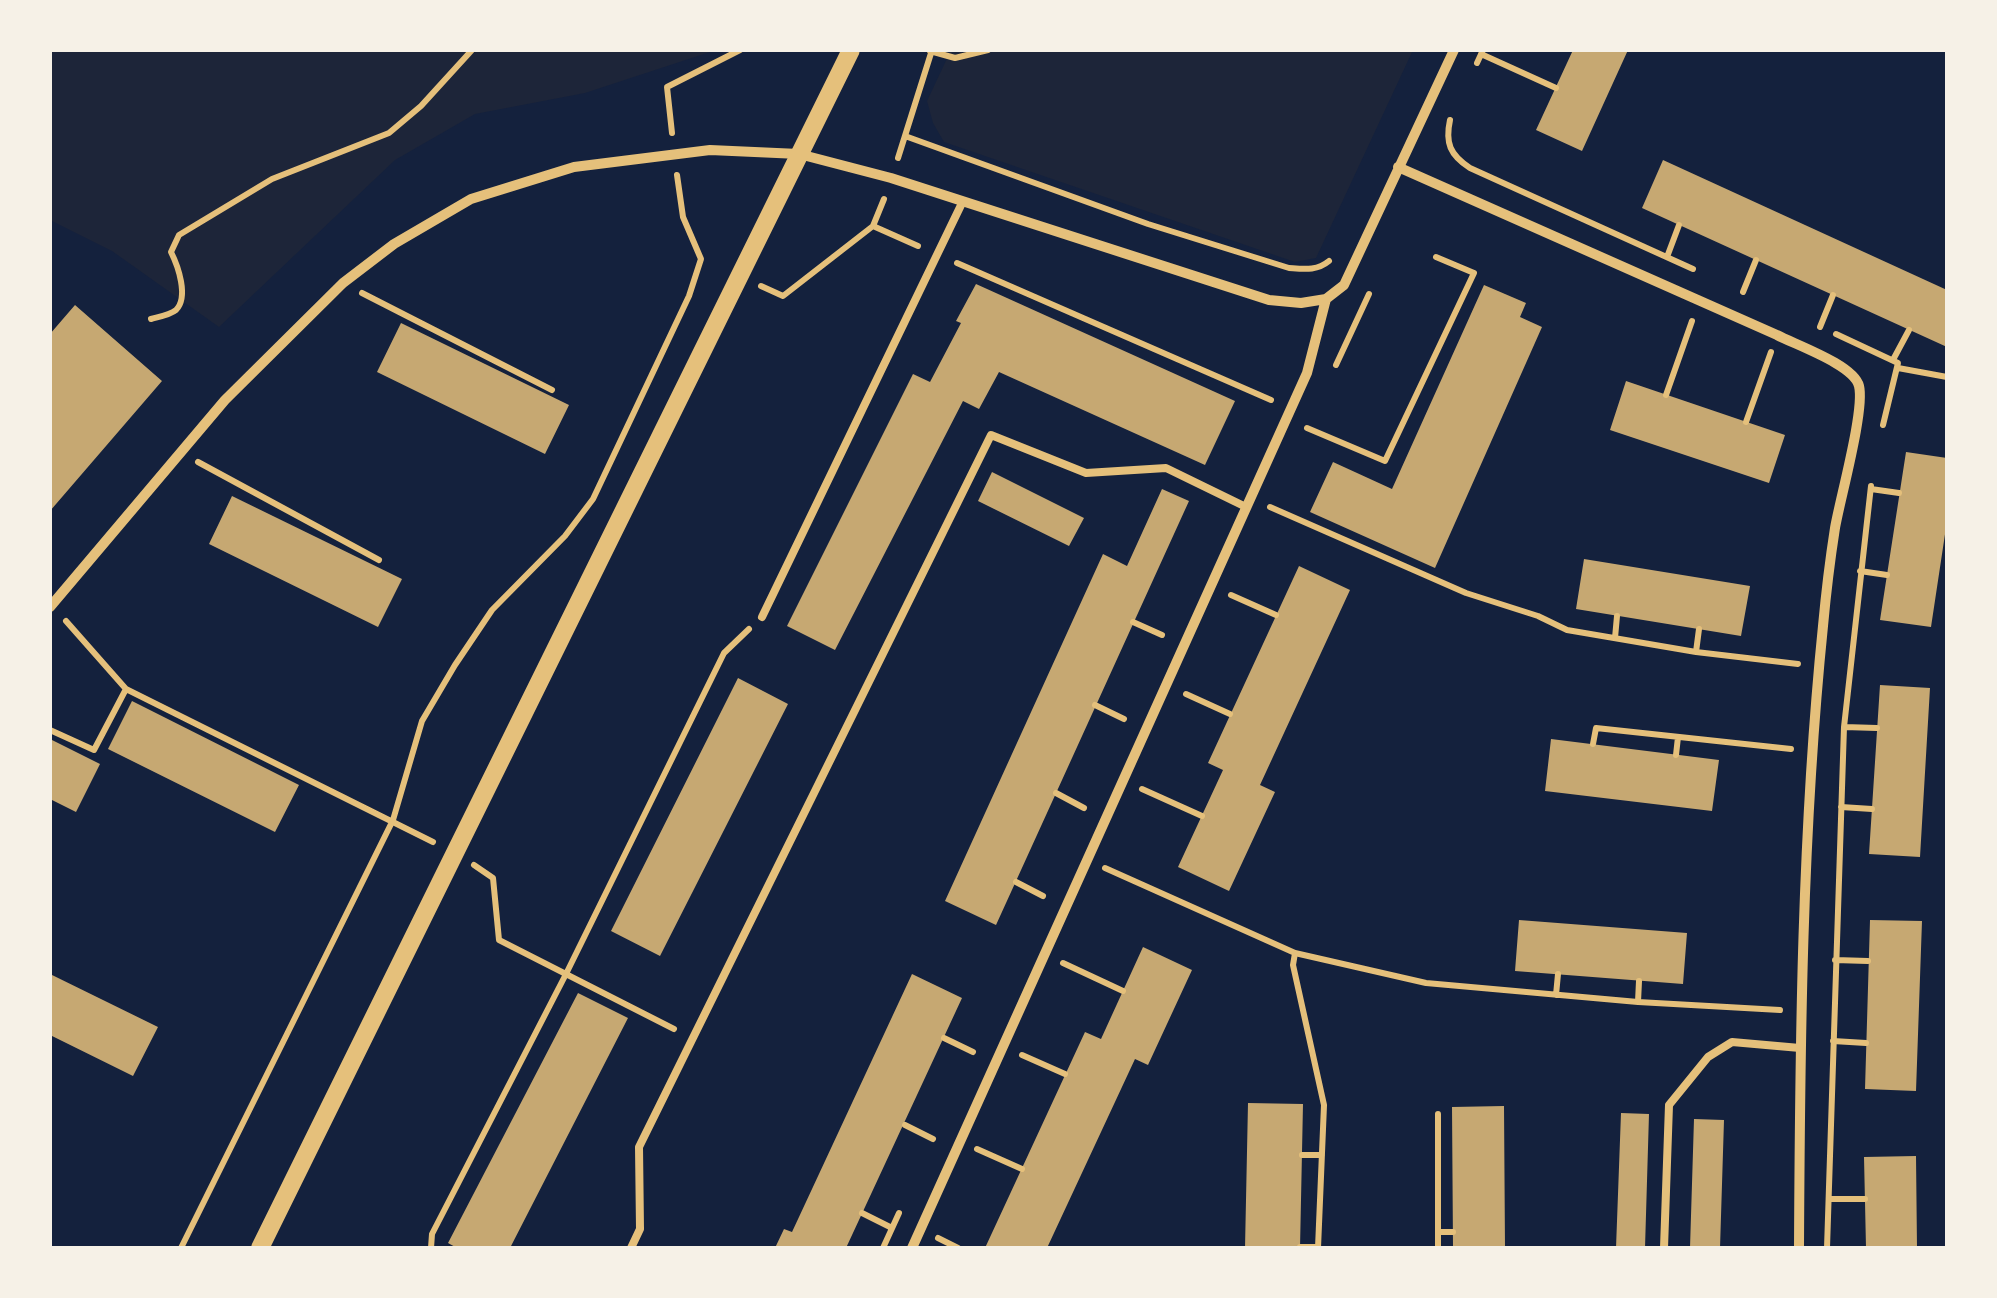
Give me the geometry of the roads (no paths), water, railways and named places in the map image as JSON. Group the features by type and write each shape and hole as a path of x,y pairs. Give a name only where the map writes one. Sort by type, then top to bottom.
{"street":[{"path":"260,1248 851,50"},
{"path":"51,606 224,400 343,283 394,244 472,199 574,167 710,150 800,154 963,201 1269,300 1301,303 1326,298 1344,286 1454,50"},
{"path":"1398,168 1838,364 1853,374 1859,385 1858,416 1835,530 1812,751 1800,1048 1799,1248"},
{"path":"912,1248 1307,373 1326,298"}],"lane":[{"path":"762,617 963,201"},
{"path":"631,1248 640,1229 639,1148 992,435 1086,473 1166,468 1246,507"},
{"path":"1664,1248 1669,1105 1708,1056 1732,1042 1800,1048"}]}
